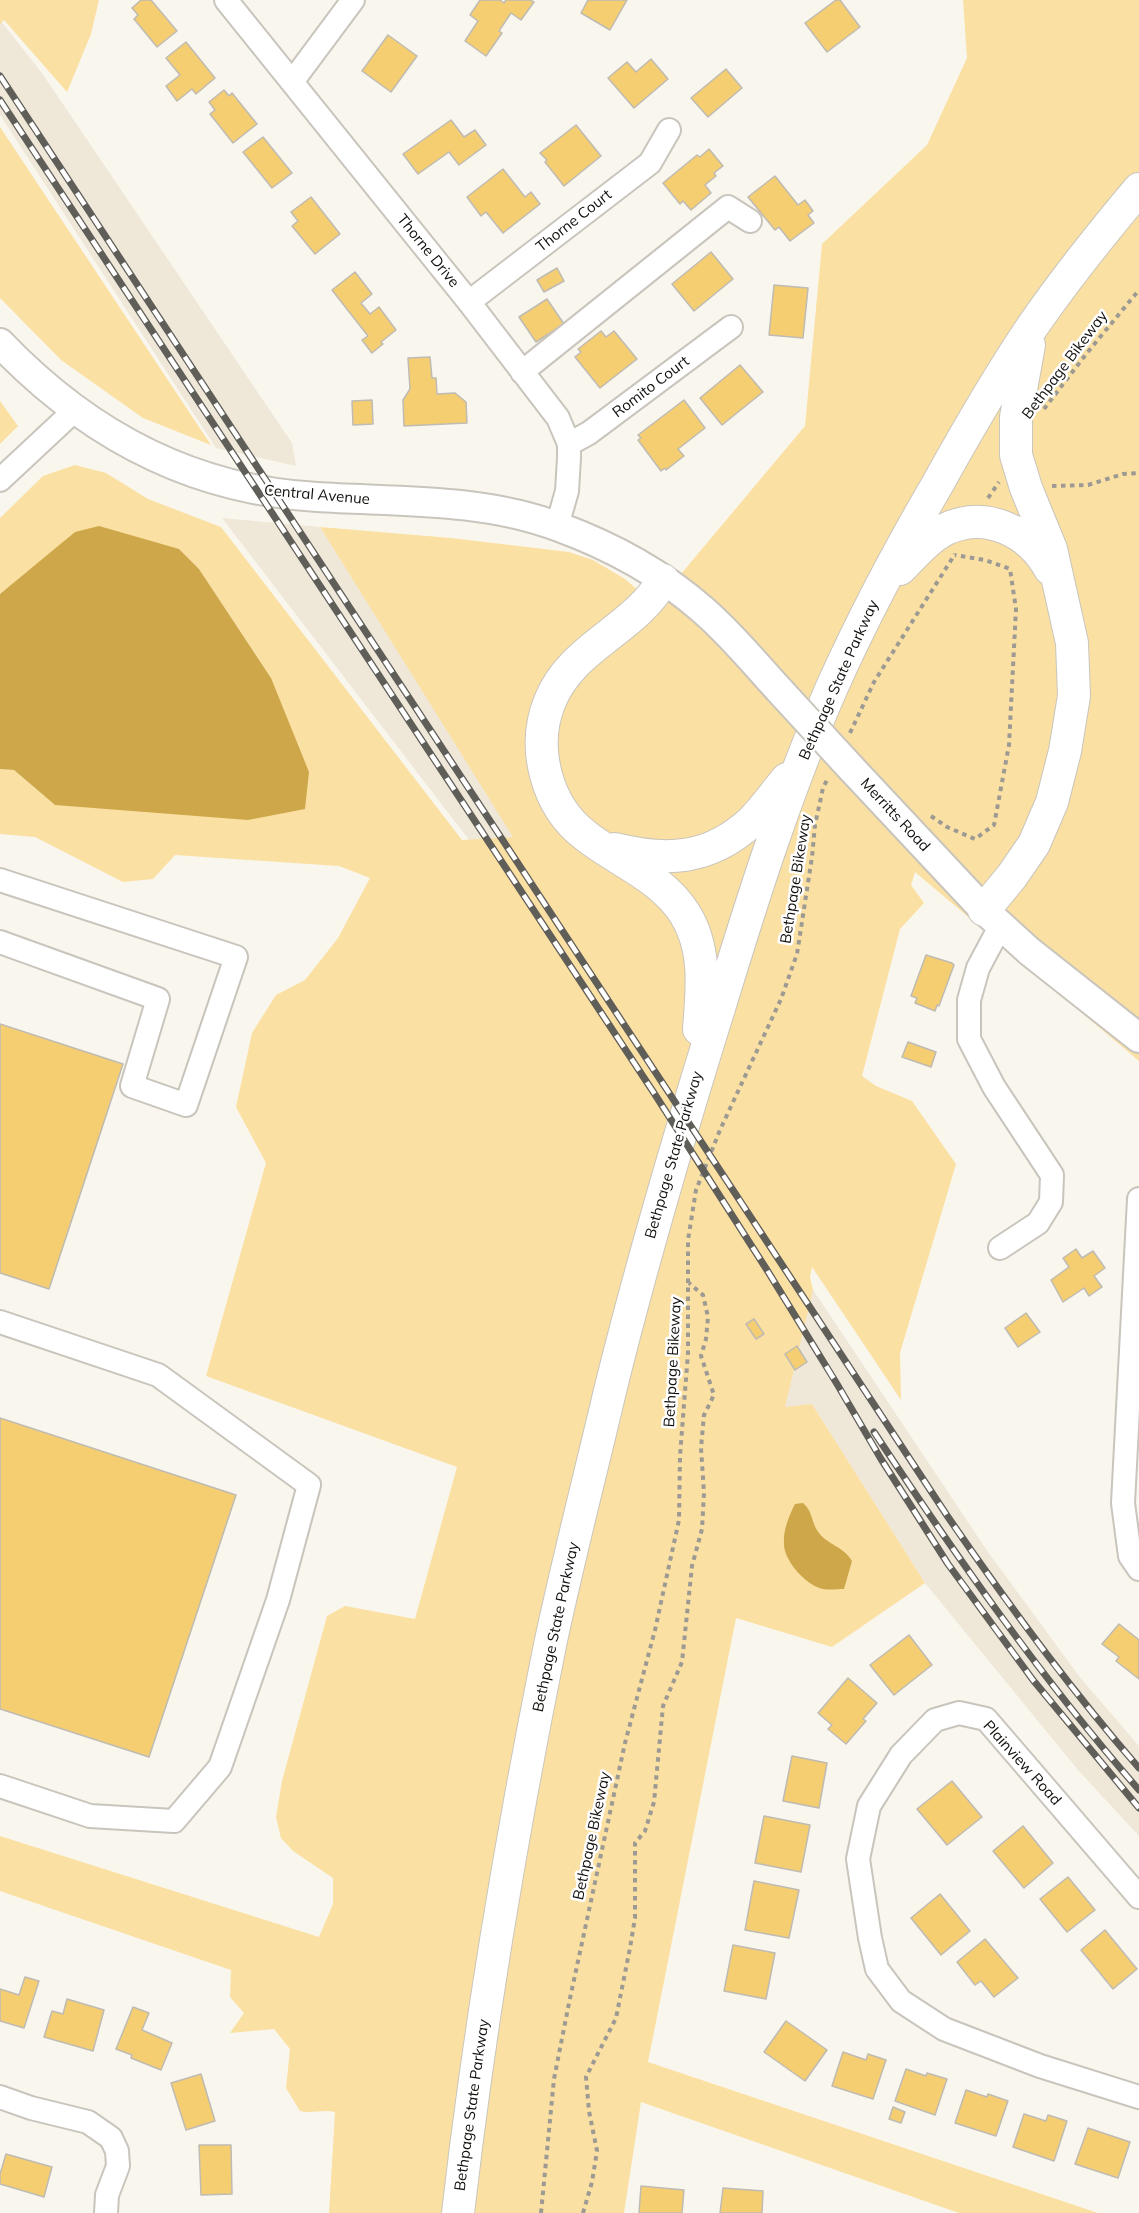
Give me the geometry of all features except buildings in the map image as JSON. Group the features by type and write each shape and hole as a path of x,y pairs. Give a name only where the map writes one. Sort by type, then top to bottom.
{"highway":[{"name":"Bethpage State Parkway","path":"458,2213 483,2020 552,1640 625,1330 673,1155 761,873 802,760 833,684 880,589 952,458 1033,326 1139,189"},
{"path":"992,918 1012,876 1034,844 1052,802 1065,751 1074,696 1072,643 1051,549 1026,488 1016,455 1018,397 1033,326"},
{"path":"880,589 937,535 948,528 975,522 1004,527 1031,543 1041,553 1060,587"},
{"path":"663,580 649,602 639,612 570,667 558,684 544,721 542,758 545,775 552,791 575,826 663,888 685,914 693,930 699,947 702,984 693,1089"},
{"path":"599,845 639,855 670,857 706,850 730,837 752,820 802,760"}],"main road":[{"name":"Central Avenue","path":"0,343 75,410 119,440 200,474 250,488 292,495 451,505 499,512 557,526 618,553 663,580"},
{"name":"Merritts Road","path":"663,580 704,611 781,692 842,768 992,918 1029,951 1139,1038"}],"street":[{"name":"Thorne Drive","path":"226,0 469,302 558,418 569,444 569,472 567,491 557,526"},
{"path":"292,82 353,0"},
{"name":"Thorne Court","path":"469,302 650,163 669,130"},
{"path":"522,372 728,207 750,221"},
{"name":"Romito Court","path":"569,444 589,434 731,327"},
{"path":"0,480 75,410"},
{"path":"0,880 236,957 186,1105 132,1086 158,999 0,942"},
{"path":"992,918 969,1000 969,1039 994,1087 1052,1176 1051,1202 1038,1222 1000,1248"},
{"path":"1139,1199 1124,1503 1130,1556 1139,1569"},
{"path":"0,1322 158,1375 309,1485 278,1600 220,1767 174,1821 90,1816 0,1786"},
{"name":"Plainview Road","path":"1139,1898 986,1719 959,1713 935,1720 901,1755 868,1806 858,1859 870,1938 877,1969 901,2001 944,2029 1040,2066 1139,2097"},
{"path":"0,2097 31,2108 88,2122 111,2138 117,2151 118,2166 107,2195 106,2213"}],"path":[{"name":"Bethpage Bikeway","path":"1043,411 1139,290"},
{"path":"1016,455 994,488 1088,485 1123,474 1139,473"},
{"path":"848,738 874,682 955,555 985,560 1010,569 1016,609 1009,745 994,825 975,839 947,827 922,810"},
{"name":"Bethpage Bikeway","path":"541,2213 554,2079 569,2003 603,1838 655,1630 679,1520 680,1456 688,1353 688,1240 696,1190 720,1130 781,999 797,954 813,857 815,825 823,789 842,768"},
{"path":"583,2213 592,2182 597,2151 589,2111 586,2077 616,2018 635,1918 635,1844 645,1831 654,1802 663,1706 682,1662 692,1566 702,1529 704,1493 702,1437 704,1415 714,1395 701,1356 706,1339 708,1317 704,1295 688,1282"}],"shaded area":[{"path":"0,0 99,0 91,34 67,92 4,20 0,24"},
{"path":"963,0 1139,0 1139,1061 915,872 911,885 924,903 900,929 862,1076 876,1086 912,1101 956,1164 900,1353 901,1400 812,1267 810,1277 813,1290 785,1407 812,1404 925,1583 832,1647 736,1618 648,2062 1098,2213 959,2213 641,2102 624,2213 329,2213 335,2112 300,2111 286,2088 290,2049 274,2029 230,2033 244,2013 230,1997 231,1970 0,1891 0,1836 319,1937 333,1904 333,1878 293,1851 281,1838 276,1817 282,1781 327,1616 345,1606 415,1619 457,1467 206,1376 266,1163 236,1107 252,1033 276,995 305,980 338,938 370,878 339,866 175,855 153,879 123,882 35,837 0,834 0,769 14,770 55,805 271,678 199,569 179,549 75,533 0,594 0,518 43,476 75,465 106,473 148,499 221,527 462,840 513,837 320,527 451,538 569,552 593,560 625,579 655,605 805,426 822,244 927,145 967,58"},
{"path":"0,20 42,73 292,443 296,466 216,448 0,115"},
{"path":"0,127 211,445 143,418 61,360 0,298"},
{"path":"0,401 18,426 0,444"},
{"path":"222,518 320,527 514,837 653,1123 469,840"},
{"path":"99,526 179,549 199,569 271,678 309,772 305,809 248,820 55,805 14,770 0,769 0,594 75,532"},
{"path":"723,1155 988,1552 1079,1676 1139,1746 1139,1836 1078,1770 925,1583 812,1404 785,1408"},
{"path":"803,1503 809,1510 819,1533 852,1561 844,1589 823,1589 812,1584 800,1575 787,1557 784,1534 787,1523 795,1504"}],"railway":[{"path":"0,76 948,1517 1040,1645 1088,1708 1139,1768"},
{"path":"0,100 654,1093 767,1270 881,1459 948,1564 1033,1680 1139,1808"},
{"path":"874,1432 1000,1616 1103,1748 1139,1790"}]}
